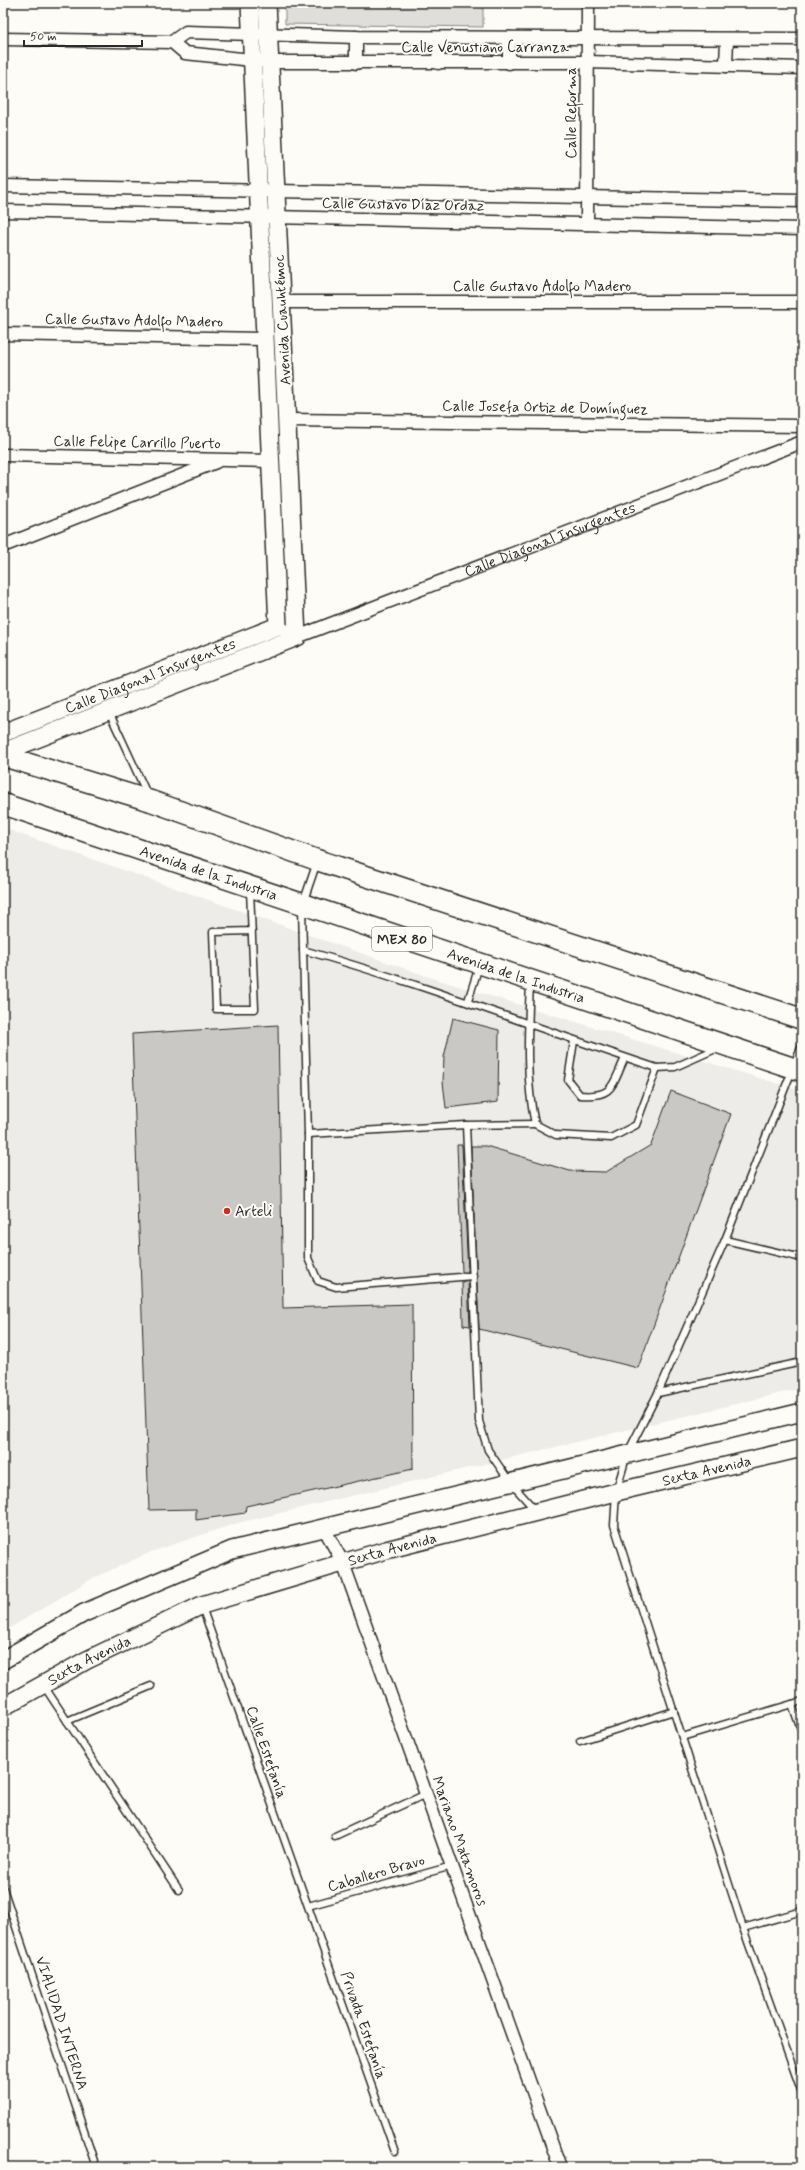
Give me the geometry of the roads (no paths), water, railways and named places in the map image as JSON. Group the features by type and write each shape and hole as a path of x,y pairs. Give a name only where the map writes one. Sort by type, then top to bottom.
{"main road":[{"path":"3,756 151,800 317,860 802,1019"},
{"name":"Avenida de la Industria","path":"3,804 302,906 798,1070"}],"street":[{"name":"Avenida Cuauhtémoc","path":"250,3 278,626"},
{"name":"Avenida Cuauhtémoc","path":"267,3 297,637"},
{"name":"Calle Reforma","path":"587,224 588,3"},
{"name":"Calle Venustiano Carranza","path":"802,39 439,38 186,32 172,42 185,53 270,62 587,62 802,68"},
{"path":"356,37 356,63"},
{"path":"438,63 439,38"},
{"path":"509,38 509,63"},
{"path":"3,39 172,42"},
{"path":"726,66 727,39"},
{"name":"Calle Gustavo Díaz Ordaz","path":"3,186 802,201"},
{"name":"Calle Gustavo Díaz Ordaz","path":"3,211 802,229"},
{"name":"Calle Gustavo Adolfo Madero","path":"281,302 802,302"},
{"name":"Calle Gustavo Adolfo Madero","path":"3,334 265,339"},
{"name":"Calle Josefa Ortiz de Domínguez","path":"287,420 802,426"},
{"path":"270,441 288,442"},
{"name":"Calle Diagonal Insurgentes","path":"3,752 802,442"},
{"name":"Calle Felipe Carrillo Puerto","path":"3,455 270,461"},
{"path":"3,546 221,460"},
{"path":"278,626 297,637"},
{"name":"Calle Diagonal Insurgentes","path":"3,733 278,626"},
{"path":"3,1660 84,1613 232,1550 802,1412"},
{"name":"Sexta Avenida","path":"3,1707 87,1660 202,1606 386,1550 538,1513 616,1492 802,1448"},
{"name":"Mariano Matamoros","path":"324,1528 343,1563 560,2167"}],"lane":[{"path":"109,712 151,800"},
{"path":"317,860 302,906 308,1134 308,1258 318,1281 336,1287 474,1276"},
{"path":"250,888 252,931 255,1009 216,1009 212,932 252,931"},
{"path":"303,950 468,1002 528,1026 657,1068 675,1067 724,1046"},
{"path":"468,1002 479,964"},
{"path":"530,982 528,1026 531,1107 535,1124"},
{"path":"574,1041 568,1080 580,1095 598,1097 610,1090 625,1058"},
{"path":"802,1045 798,1070 658,1393 627,1454 616,1492 614,1525 743,1928 802,2093"},
{"path":"308,1134 466,1125 535,1124 556,1135 611,1138 636,1125 657,1068"},
{"path":"466,1125 474,1276 479,1421 488,1450 510,1482 538,1513"},
{"path":"725,1240 802,1258"},
{"path":"658,1393 802,1362"},
{"name":"Calle Estefanía","path":"202,1606 308,1906"},
{"path":"43,1685 179,1890"},
{"path":"67,1721 151,1686"},
{"path":"682,1737 802,1701"},
{"path":"792,1704 802,1733"},
{"path":"580,1741 674,1711"},
{"path":"335,1836 426,1794"},
{"name":"Caballero Bravo","path":"308,1906 452,1866"},
{"name":"VIALIDAD INTERNA","path":"3,1888 96,2167"},
{"name":"Privada Estefanía","path":"308,1906 395,2152"},
{"path":"743,1928 802,1911"}],"place":[{"name":"Arteli","path":"227,1211"}]}
